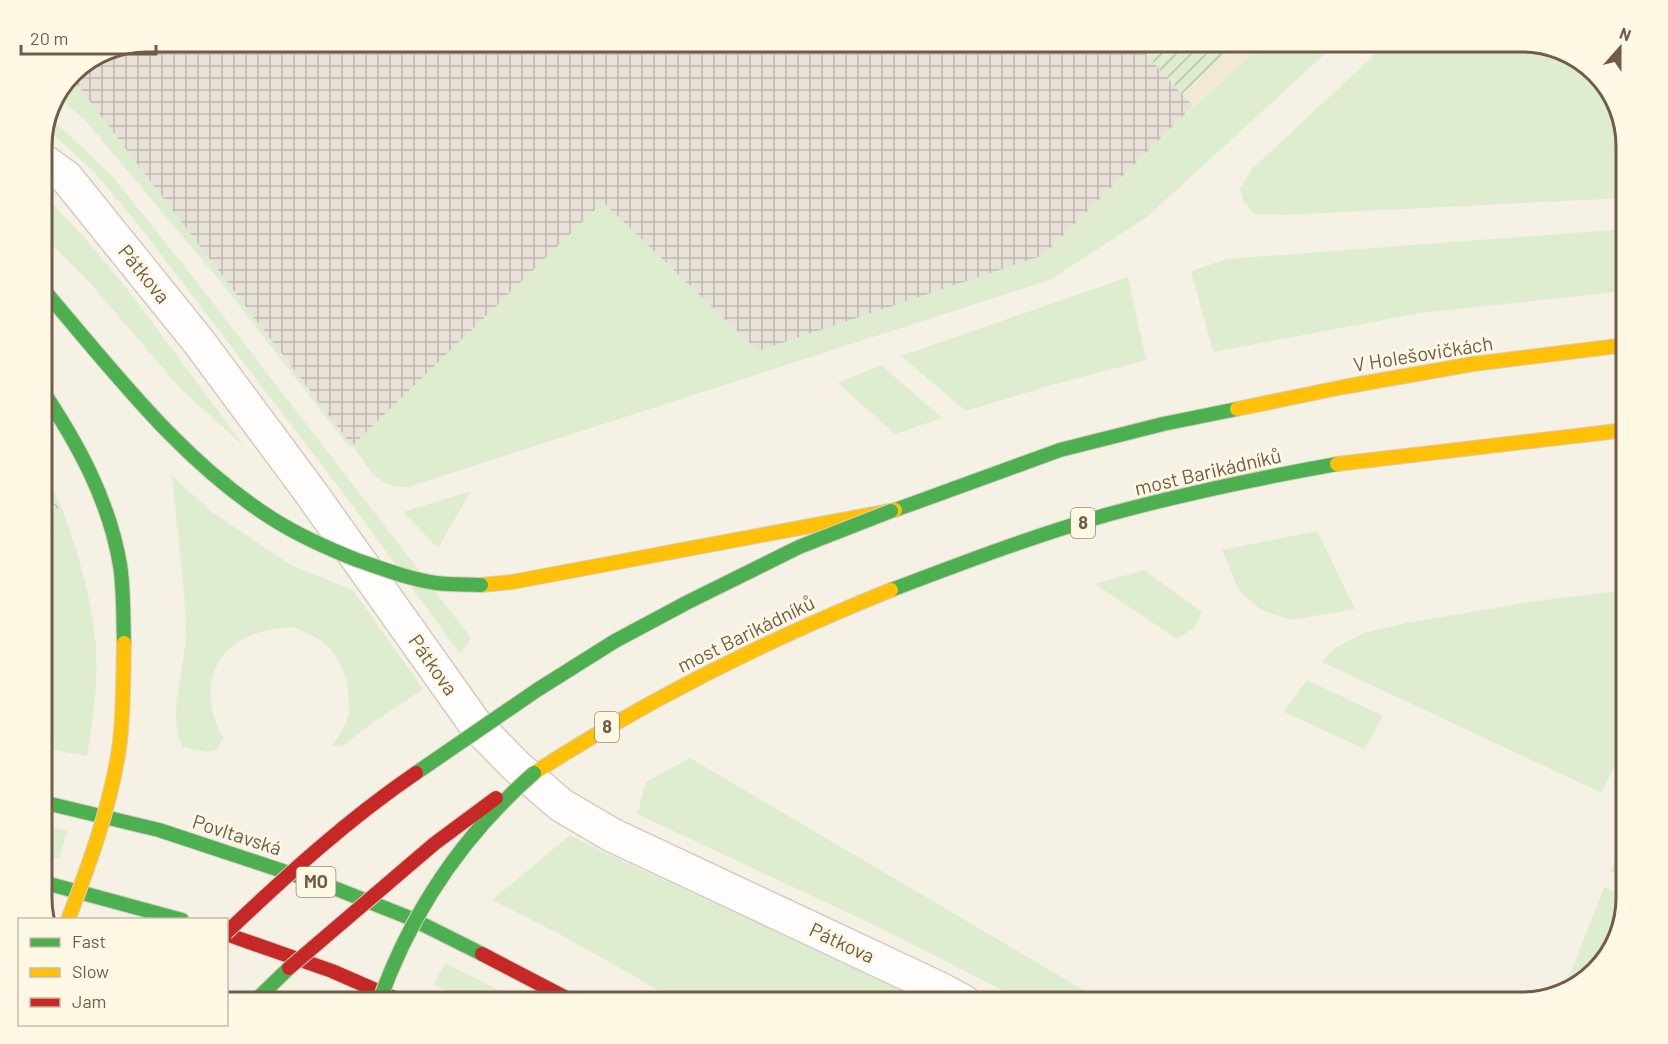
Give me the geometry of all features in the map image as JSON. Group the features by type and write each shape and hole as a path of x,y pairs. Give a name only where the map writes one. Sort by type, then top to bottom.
{"main road":[{"path":"53,301 152,415 226,486 262,513 297,535 329,551 406,576 445,584 481,585 512,582 891,512"},
{"name":"V Holešovičkách","path":"891,512 981,477 1060,450 1163,424 1343,387 1473,364 1615,346"},
{"path":"53,407 80,449 111,525 120,565 124,643 122,717 118,750 101,828 69,918"},
{"name":"most Barikádníků","path":"264,992 289,968 434,844 479,809 585,740 683,686 837,612 904,583 1044,534 1188,494 1337,464 1615,431"},
{"path":"228,932 302,861 394,788 547,684 615,641 688,602 799,547 891,512"},
{"path":"382,992 404,938 428,896 459,852 490,814 534,773"},
{"name":"Povltavská","path":"53,805 159,830 334,888 410,918 556,992"},
{"path":"53,885 175,918"},
{"path":"228,935 332,971 380,992"}],"street":[{"name":"Pátkova","path":"53,168 66,177 200,342 318,502 475,724 516,766 561,805 612,835 947,992"}],"shaded area":[{"path":"146,52 1144,52 1193,106 1042,256 758,351 603,203 352,446 76,84 99,65 116,57"},
{"path":"1144,52 1254,52 1193,106"}],"green space":[{"path":"1144,52 1227,52 1182,94"},
{"path":"1254,52 1327,52 1147,217 1050,280 408,487 388,484 375,476 353,446 350,448 220,281 84,119 63,103 76,84 352,446 603,202 758,351 1042,256 1193,107"},
{"path":"1377,52 1522,52 1546,56 1569,65 1588,80 1603,99 1614,128 1615,199 1283,215 1255,214 1243,201 1240,188 1252,169"},
{"path":"56,123 113,177 190,273 471,638 460,654 356,510 137,223 94,172 54,135"},
{"path":"53,205 84,237 128,290 244,446 181,389 92,285 53,246"},
{"path":"1615,230 1615,292 1421,313 1213,352 1191,271 1227,259"},
{"path":"1128,277 1146,360 966,411 901,356"},
{"path":"881,365 942,418 895,434 838,383"},
{"path":"172,476 212,512 291,565 353,590 423,689 372,723 342,747 332,746 349,714 349,697 341,664 328,647 294,627 268,630 241,640 230,648 215,669 211,704 223,738 217,750 207,752 182,747 176,717 186,623"},
{"path":"53,489 63,511 53,534"},
{"path":"471,491 438,548 403,512"},
{"path":"63,511 84,577 91,611 96,646 96,674 87,756 53,750 53,534"},
{"path":"1317,531 1355,609 1291,620 1261,610 1239,591 1222,550"},
{"path":"1144,570 1202,612 1195,627 1177,639 1095,584"},
{"path":"1616,591 1616,761 1602,793 1322,662 1335,648 1364,633 1406,623 1536,601"},
{"path":"1307,680 1383,716 1365,749 1284,712"},
{"path":"690,758 1087,992 1006,992 872,924 637,814 646,782"},
{"path":"53,828 67,831 59,859 53,858"},
{"path":"570,835 906,992 659,992 565,937 492,900"},
{"path":"1616,858 1616,874 1610,871"},
{"path":"1604,887 1616,892 1615,910 1603,945 1588,964 1569,979"},
{"path":"445,963 502,992 449,992 433,985"}],"traffic: fast":[{"path":"53,301 150,414 179,443 242,498 276,521 326,547 396,573 436,583 481,585"},
{"path":"53,407 90,473 115,541 123,594 124,643"},
{"path":"895,510 1060,450 1163,424 1237,409"},
{"path":"891,590 1025,541 1106,515 1221,487 1337,464"},
{"path":"416,773 537,690 615,641 799,547 891,511"},
{"path":"383,992 407,937 442,877 484,823 534,773"},
{"path":"53,805 159,830 334,888 410,918 482,954"},
{"path":"53,885 175,918"},
{"path":"264,992 289,968"}],"traffic: slow":[{"path":"1237,409 1473,364 1615,346"},
{"path":"1337,464 1615,431"},
{"path":"481,585 512,582 895,510"},
{"path":"534,773 619,721 708,673 799,629 891,590"},
{"path":"69,918 98,836 115,771 122,723 124,643"}],"traffic: jam":[{"path":"228,931 318,849 416,773"},
{"path":"289,968 434,844 496,798"},
{"path":"228,935 332,971 380,992"},
{"path":"482,954 555,992"}]}
